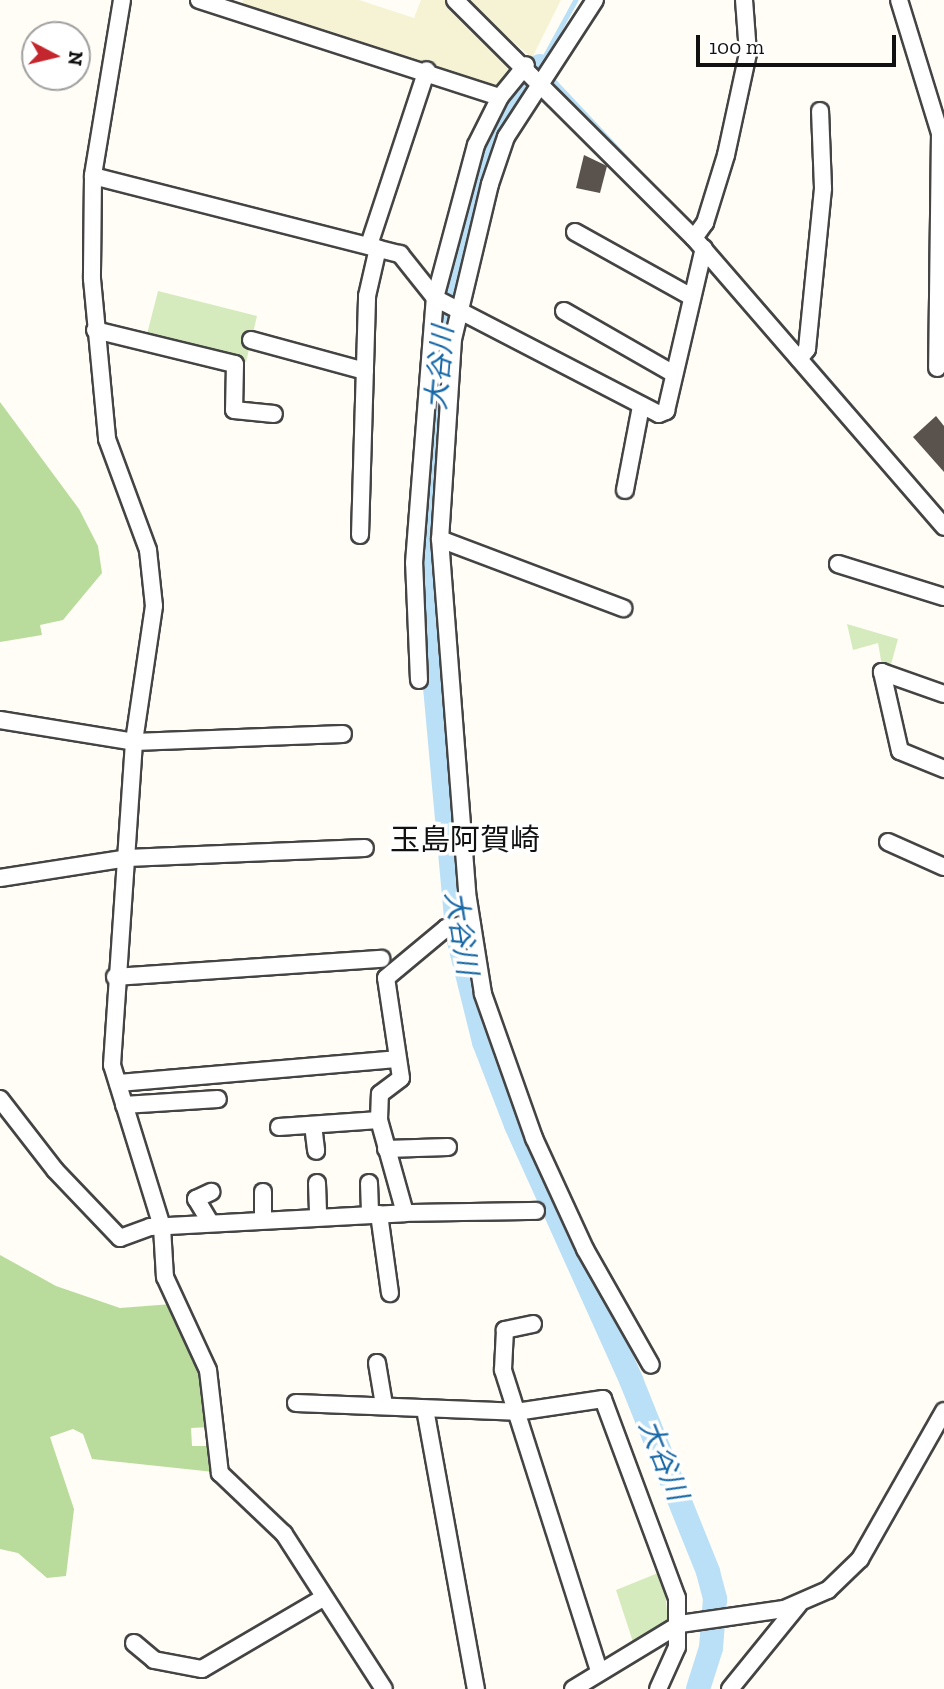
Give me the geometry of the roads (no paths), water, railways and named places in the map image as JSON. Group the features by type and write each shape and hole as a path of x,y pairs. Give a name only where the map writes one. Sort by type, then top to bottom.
{"street":[{"path":"122,0 93,176 96,330 113,463 152,569 154,606 134,742 111,1045 124,1105 162,1227 165,1277 208,1370 220,1474 284,1534 384,1689"},
{"path":"199,0 427,71 500,97"},
{"path":"455,0 526,65 548,77 699,237 803,355 944,527"},
{"path":"595,0 548,77 506,137 459,307 440,539 472,925 483,994 534,1138 585,1249 651,1365"},
{"path":"93,176 374,246 410,260 435,298 459,307 641,406 666,411 690,296 699,237 748,53 744,0"},
{"path":"899,0 940,133 937,368"},
{"path":"419,680 414,563 435,298 476,145 500,97 526,65"},
{"path":"360,535 367,296 374,246 427,71"},
{"path":"803,355 824,178 820,111"},
{"path":"575,232 690,296"},
{"path":"565,311 674,374"},
{"path":"96,330 234,364 234,410 274,414"},
{"path":"251,340 365,371"},
{"path":"625,490 641,406"},
{"path":"440,539 623,608"},
{"path":"838,564 944,597"},
{"path":"944,694 882,672 900,751 944,769"},
{"path":"0,720 134,742 343,734"},
{"path":"888,842 944,867"},
{"path":"0,878 127,858 365,848"},
{"path":"405,1213 379,1120 380,1094 399,1084 386,978 446,928 472,925"},
{"path":"115,977 382,959"},
{"path":"118,1083 397,1059"},
{"path":"0,1099 120,1238 162,1227 210,1222 375,1214 536,1211"},
{"path":"124,1105 218,1099"},
{"path":"279,1127 379,1120"},
{"path":"313,1125 316,1151"},
{"path":"386,1149 448,1147"},
{"path":"317,1183 318,1217"},
{"path":"369,1183 390,1293"},
{"path":"210,1222 196,1199 211,1192"},
{"path":"263,1192 263,1220"},
{"path":"533,1324 503,1334 503,1370 599,1671"},
{"path":"377,1363 384,1405"},
{"path":"296,1403 516,1412 598,1397 608,1404 688,1624 658,1689"},
{"path":"425,1409 476,1689"},
{"path":"573,1689 599,1671 688,1624 751,1615 799,1604 828,1590 860,1559 944,1410"},
{"path":"134,1643 154,1660 202,1669 323,1598"},
{"path":"730,1689 799,1604"}],"waterway":[{"path":"576,0 540,66 651,184"},
{"name":"大谷川","path":"540,66 487,148 447,301 438,369 431,643 458,937 484,1042 516,1125 631,1380 708,1572 715,1599 711,1648 698,1689"},
{"path":"741,280 802,350"},
{"path":"808,356 944,515"}],"district":[{"name":"玉島阿賀崎","path":"465,840"}]}
